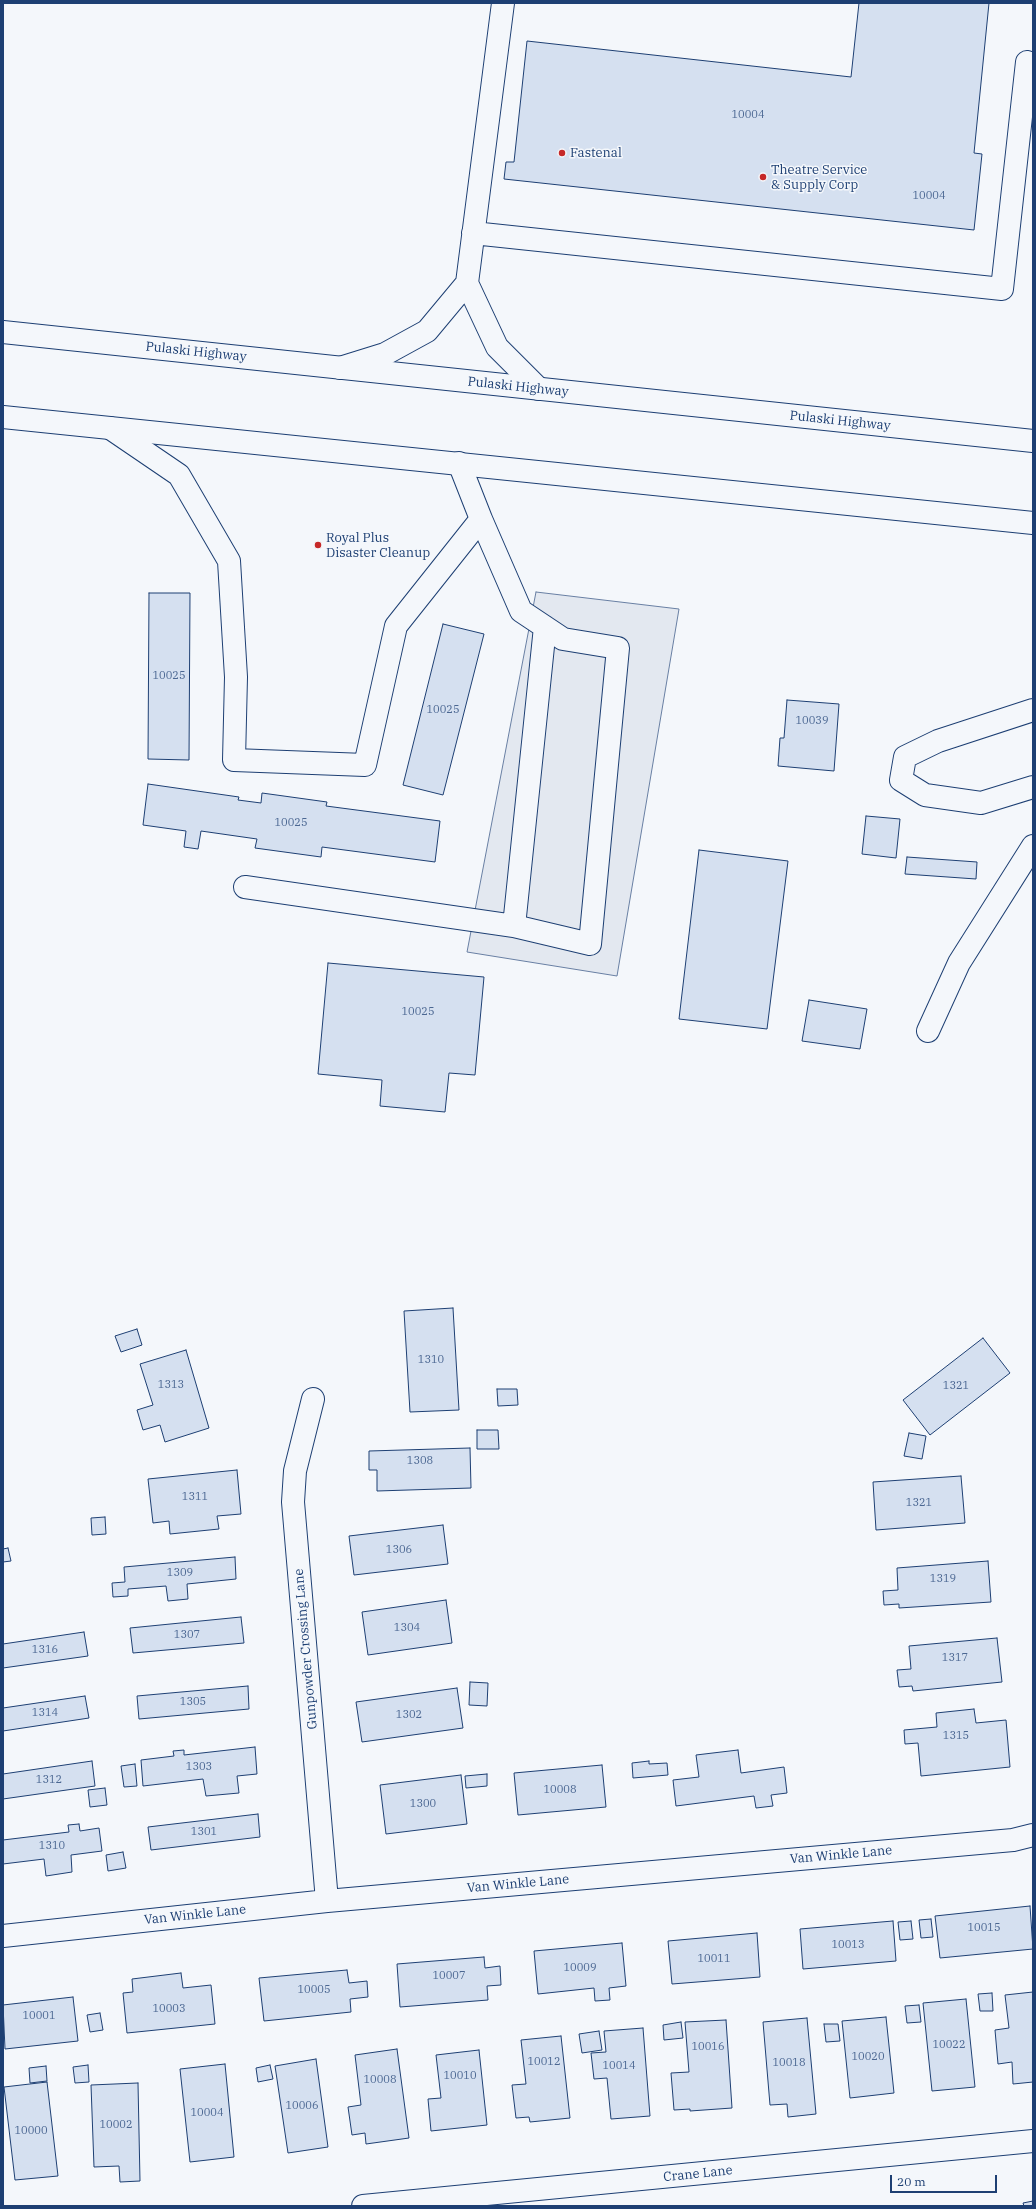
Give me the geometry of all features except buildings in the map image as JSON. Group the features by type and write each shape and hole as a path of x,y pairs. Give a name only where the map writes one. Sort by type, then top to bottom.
{"main road":[{"path":"503,3 467,283 497,347 538,389"},
{"path":"473,233 1002,289 1027,62"},
{"path":"340,368 384,354 427,332 467,283"},
{"name":"Pulaski Highway","path":"3,332 1033,441"},
{"path":"3,417 1033,523"},
{"path":"110,428 179,475 229,561 236,677 234,760 365,765 396,626 481,519"},
{"path":"245,887 514,926 590,944 618,648 563,639 521,611 481,519 459,463"},
{"path":"514,926 545,627"},
{"path":"1033,710 938,741 905,757 901,780 925,795 981,803 1033,787"},
{"path":"928,1031 959,963 1033,846"},
{"name":"Gunpowder Crossing Lane","path":"314,1399 295,1471 293,1502 327,1901"},
{"name":"Van Winkle Lane","path":"3,1936 327,1901 1013,1840 1033,1835"},
{"name":"Crane Lane","path":"363,2206 1033,2141"}],"shaded area":[{"path":"536,592 679,609 617,976 467,952"}],"place":[{"name":"Fastenal","path":"562,153"},
{"name":"Theatre Service & Supply Corp","path":"763,177"},
{"name":"Royal Plus Disaster Cleanup","path":"318,545"}]}
